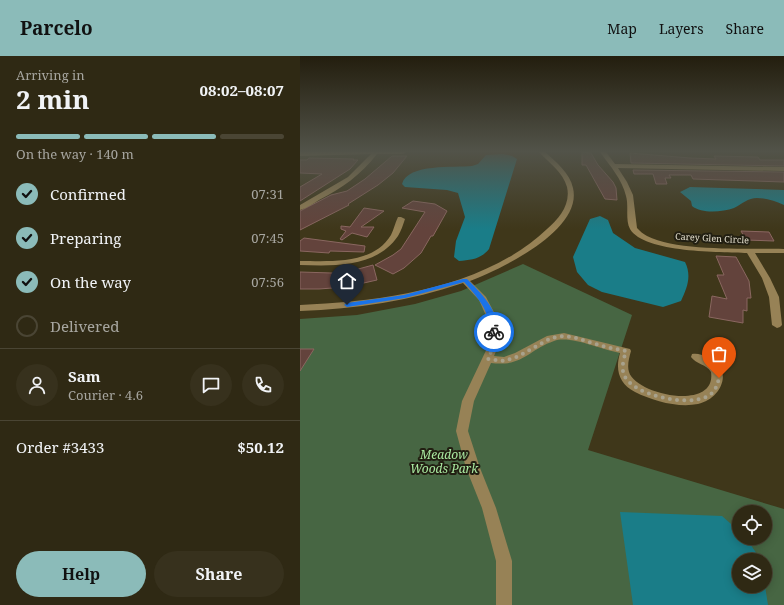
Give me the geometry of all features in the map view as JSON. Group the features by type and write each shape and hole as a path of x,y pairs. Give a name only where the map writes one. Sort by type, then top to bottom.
{"street":[{"path":"300,208 329,193 353,178"},
{"path":"300,308 333,307 405,297 465,280 515,258 545,237 565,214 570,202 571,192 566,178"},
{"name":"Carey Glen Circle","path":"620,178 627,188 632,204 631,222 635,231 647,240 664,245 685,248 784,251"},
{"path":"300,263 355,261 372,256 383,249 399,229 401,219"},
{"path":"749,250 766,278 774,297 777,325"},
{"path":"465,280 483,299 492,318 495,342 468,401 462,431 473,468 489,508 504,561 504,605"},
{"path":"488,359 504,361 519,356 551,338 564,336 576,338 626,351 623,361 623,373 627,380 636,387 650,394 685,400 697,400 708,396 716,389 719,378 709,363 696,357"}],"green space":[{"name":"Meadow Woods Park","path":"523,264 632,315 588,450 771,505 732,505 732,545 772,545 772,505 784,509 784,605 300,605 300,319 357,315 415,304 461,291"}],"water":[{"path":"406,178 511,178 489,249 479,257 459,261 454,257 456,241 465,217 458,193 447,190 405,187 402,184"},
{"path":"690,187 784,190 784,205 770,200 754,198 734,208 712,212 701,210 692,206 691,201 680,192"},
{"path":"600,216 608,220 613,233 635,248 685,262 688,272 688,282 681,301 663,307 602,292 588,285 577,272 573,257 590,219"},
{"path":"620,512 722,516 732,525 732,545 751,545 756,553 732,553 732,593 766,593 768,605 633,605"}],"building":[{"path":"316,178 337,178 300,201 300,187"},
{"path":"367,178 387,178 348,204 349,205 300,230 300,211 331,195 347,191"},
{"path":"593,178 609,178 613,182 616,188 617,200 605,199"},
{"path":"654,178 671,178 665,178 667,184 656,184"},
{"path":"692,178 784,178 784,182 693,179"},
{"path":"413,201 435,204 447,211 433,236 431,236 421,253 404,268 393,274 375,265 401,249 425,212 402,208"},
{"path":"364,208 384,211 361,227 374,227 367,237 352,233 342,240 340,239 346,231 341,229 341,226 350,227"},
{"path":"741,231 769,232 774,241 746,240"},
{"path":"304,238 365,246 364,252 330,251 329,253 300,251 300,241"},
{"path":"716,256 736,257 749,281 751,298 747,298 747,311 743,310 743,323 709,317 712,296 727,299 717,275 724,275"},
{"path":"373,265 377,280 346,287 300,289 300,272 332,273 351,271"},
{"path":"300,349 314,349 300,371"}],"way so far":[{"path":"494,332 495,342 488,359 504,361 519,356 551,338 564,336 626,351 623,361 623,373 627,380 636,387 650,394 669,398 697,400 708,396 716,389 719,378"}],"route":[{"path":"347,305 405,297 465,280 483,299 492,318 494,332"}]}
